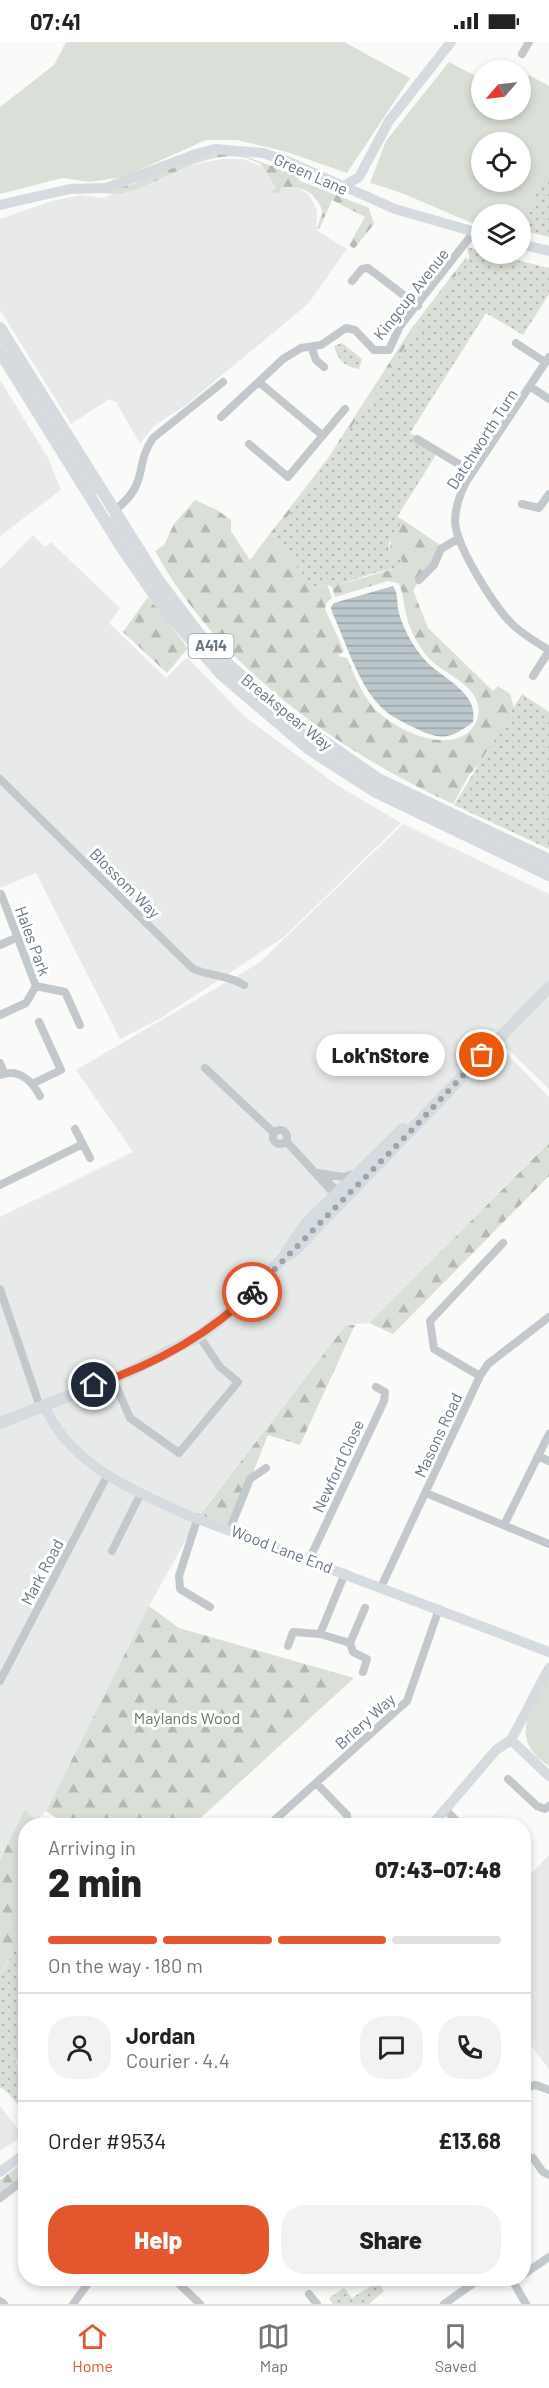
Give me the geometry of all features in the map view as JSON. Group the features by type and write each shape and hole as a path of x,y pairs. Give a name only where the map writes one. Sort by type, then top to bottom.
{"main road":[{"name":"Breakspear Way","path":"0,328 158,580 202,638 285,715 378,779 549,860"},
{"name":"Breakspear Way","path":"0,352 135,567 187,637 229,681 309,749 374,791 549,875"},
{"path":"0,1423 113,1379 199,1336 240,1304 284,1257 294,1237 378,1164 549,987"},
{"path":"284,1257 293,1252 316,1228 358,1172 385,1144 428,1110"},
{"path":"358,1172 374,1162 378,1164"},
{"path":"294,1237 316,1228"}],"street":[{"path":"342,187 359,177 389,122 451,42"},
{"path":"522,54 529,42"},
{"name":"Green Lane","path":"0,205 70,189 106,188 178,160 215,149 263,153 289,162 395,209 471,231"},
{"path":"359,177 366,197"},
{"name":"Kingcup Avenue","path":"221,417 244,393 260,383 283,359 301,348 312,349 346,328 355,330 374,350 389,350 400,326 471,242"},
{"path":"531,247 549,251"},
{"path":"352,281 362,269 368,268 418,306"},
{"path":"516,343 547,359"},
{"path":"312,349 316,360 324,367"},
{"name":"Datchworth Turn","path":"547,359 531,387 472,472 457,507 456,523 459,538 505,615 516,627 549,651"},
{"path":"114,511 134,492 141,477 148,446 153,438 223,382"},
{"path":"260,383 322,435"},
{"path":"531,387 549,399"},
{"path":"249,444 288,477 345,409"},
{"path":"417,439 472,472"},
{"path":"522,504 539,508 549,494"},
{"path":"419,580 434,565 441,549 459,538"},
{"path":"533,676 549,651"},
{"name":"Blossom Way","path":"0,779 192,968 202,973 222,975 244,985"},
{"name":"Hales Park","path":"0,1015 26,1003 36,986 1,894"},
{"path":"0,945 18,937"},
{"path":"36,986 64,992 80,1025"},
{"path":"34,1083 61,1070 39,1023"},
{"path":"0,1063 2,1074 26,1077 34,1083 40,1096"},
{"path":"205,1068 274,1133 273,1139 276,1143 286,1141 340,1196"},
{"path":"75,1129 90,1158"},
{"path":"0,1185 83,1144"},
{"path":"317,1173 344,1177 358,1172"},
{"path":"480,1376 434,1348 430,1321 502,1243"},
{"name":"Wood Lane End","path":"0,1289 42,1406 74,1450 107,1476 198,1517 549,1652"},
{"name":"Masons Road","path":"381,1587 480,1376 488,1364 549,1317"},
{"path":"113,1379 130,1418 179,1453 238,1382 220,1367 199,1336"},
{"name":"Newford Close","path":"309,1560 384,1401 385,1392 376,1387"},
{"path":"504,1525 549,1434"},
{"path":"538,1456 549,1461"},
{"path":"230,1529 250,1479 266,1468"},
{"name":"Mark Road","path":"0,1681 107,1476"},
{"path":"426,1492 549,1544"},
{"path":"112,1551 141,1493"},
{"path":"198,1517 179,1576 180,1589 210,1607"},
{"path":"320,1634 345,1573"},
{"path":"363,1671 367,1659 353,1652 350,1643 365,1608"},
{"name":"Briery Way","path":"278,1818 407,1701 440,1609"},
{"path":"288,1646 293,1632 320,1634 350,1643"},
{"path":"438,1818 496,1750 511,1740 549,1668"},
{"path":"511,1740 549,1776"},
{"path":"508,1779 537,1806 545,1809 549,1806"},
{"path":"316,1783 347,1818"},
{"path":"446,1810 454,1818"},
{"path":"531,2086 536,2085 549,2090"},
{"path":"533,2158 543,2172 549,2175"},
{"path":"0,2172 18,2160"},
{"path":"0,2198 18,2184"},
{"path":"531,2269 549,2257"},
{"path":"73,2304 85,2286"},
{"path":"181,2286 200,2304"},
{"path":"444,2304 470,2286"},
{"path":"517,2286 526,2304"},
{"path":"309,2294 317,2304"},
{"path":"0,2301 4,2304"}],"shaded area":[{"path":"221,159 243,159 272,170 309,195 317,210 316,230 347,249 308,304 186,405 154,426 140,444 116,402 109,399 71,424 0,310 0,219 52,201 80,195 103,198 187,166"},
{"path":"0,380 48,458 61,490 0,536"},
{"path":"33,535 45,547 51,542 120,608 109,623 166,678 187,657 244,716 337,785 401,823 284,937 161,1018 120,1039 36,873 0,888 0,569"},
{"path":"393,586 397,594 402,622 415,648 431,666 457,686 470,702 473,722 452,735 439,736 424,732 396,718 380,706 358,674 332,612 331,607 334,603"},
{"path":"403,824 549,894 549,1089 507,1048 496,1043 549,1097 549,1143 369,1323 346,1325 202,1511 149,1606 46,1811 36,1818 24,1811 21,1818 18,1818 18,1824 0,1861 0,1217 133,1152 76,1070 259,963"},
{"path":"549,1855 549,2070 531,2046 531,1874"},
{"path":"0,2106 18,2129 18,2139 0,2151"}],"green space":[{"path":"66,42 344,42 410,78 347,173 287,152 237,140 206,140 123,177 90,182 62,178 0,194 0,107 54,65"},
{"path":"449,62 471,74 471,120 531,120 531,76 549,86 549,171 531,208 531,204 471,204 471,222 399,192 370,183 386,141"},
{"path":"233,152 302,177 298,180 369,208 374,224 354,249 349,245 365,217 332,200 320,228 316,230 323,212 316,199 307,191 296,187 281,187 280,193 275,193 272,191 276,188 262,165 245,158 227,156 209,159 137,189 120,194 101,193 133,184 186,158"},
{"path":"549,171 549,237 531,232 531,204"},
{"path":"467,247 471,248 471,264 531,264 549,268 549,294 523,335 486,313 410,433 436,450 434,458 397,517 403,520 389,543 390,557 400,556 404,566 332,587 327,584 314,588 273,537 380,387 427,312 469,258"},
{"path":"467,256 466,263 427,312 380,387 273,537 314,588 327,584 332,598 326,603 325,609 344,651 338,656 347,658 359,686 376,710 397,726 425,738 452,740 464,735 474,726 479,712 478,704 469,689 439,667 422,650 410,627 398,583 388,581 335,597 332,587 403,566 390,557 390,552 394,533 403,520 443,547 413,590 428,628 493,691 498,686 510,694 514,708 479,764 469,775 453,804 366,758 324,731 284,700 246,667 212,631 181,593 155,551 164,545 174,524 195,500 217,510 231,520 231,531 250,560 328,458 411,329"},
{"path":"0,337 98,494 95,496 7,357 0,345"},
{"path":"342,343 362,359 359,369 346,365 340,359 334,346"},
{"path":"112,515 174,608 314,741 549,863 549,869 380,790 319,752 231,678 182,625 108,517"},
{"path":"148,597 188,648 167,673 123,632"},
{"path":"522,694 549,712 549,849 454,805"},
{"path":"549,1143 549,1176 393,1334 369,1323"},
{"path":"346,1325 355,1325 300,1445 268,1435 230,1529 198,1517"},
{"name":"Maylands Wood","path":"149,1606 179,1628 354,1678 201,1818 56,1818 46,1811"},
{"path":"549,1674 549,1766 536,1756 529,1745 526,1724"},
{"path":"24,1810 35,1818 20,1818"},
{"path":"18,1823 18,1945 0,1973 0,1861"},
{"path":"18,1945 18,2063 9,2053 18,2064 18,2105 4,2089 0,2088 0,1974"},
{"path":"18,2166 18,2186 0,2200 0,2180"},
{"path":"371,2286 380,2286 384,2291 369,2304 333,2304 329,2298 344,2288 352,2298"}],"way so far":[{"path":"252,1292 284,1257 293,1252 411,1131 428,1110 482,1055"}],"place":[{"name":"Lok'nStore","path":"482,1055"}],"route":[{"path":"94,1385 128,1373 199,1336 226,1316 252,1292"}]}
